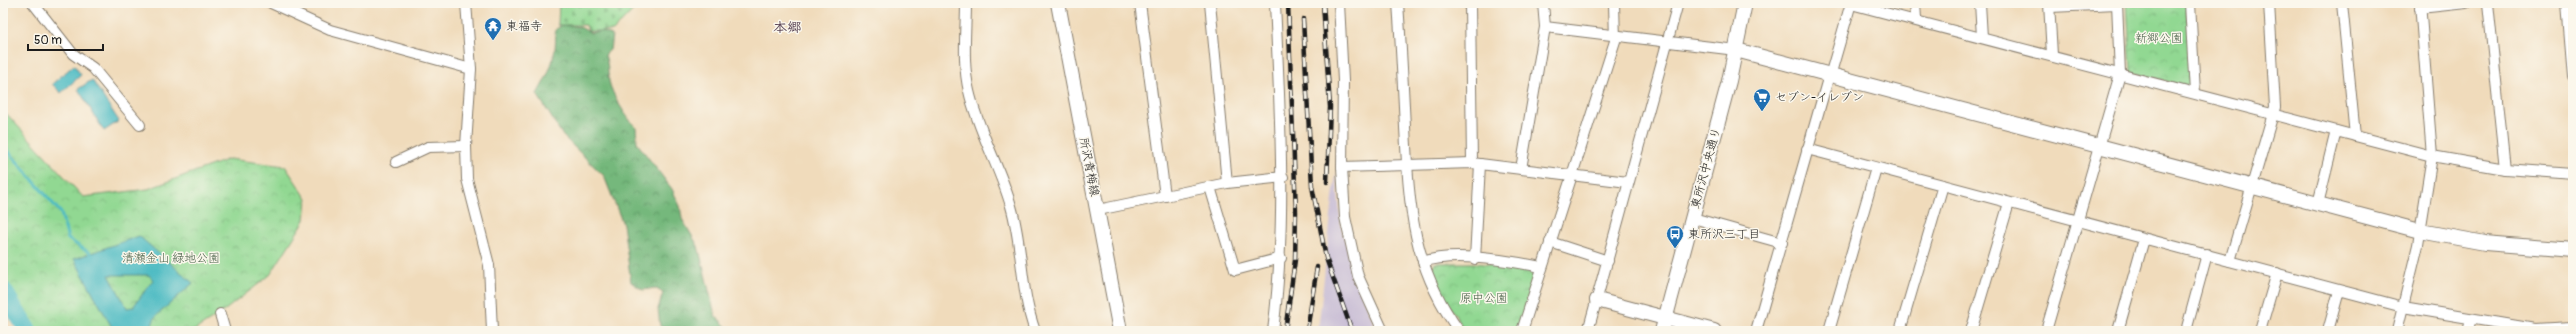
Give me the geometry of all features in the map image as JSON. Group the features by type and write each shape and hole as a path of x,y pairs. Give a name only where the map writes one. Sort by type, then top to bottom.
{"street":[{"path":"33,3 73,54 93,68 140,125"},
{"path":"271,3 330,30 471,69"},
{"path":"466,3 471,69 466,146 467,179 489,265 492,331"},
{"path":"966,3 964,48 969,91 986,144 1011,206 1022,283 1035,331"},
{"name":"所沢青梅線","path":"1058,3 1120,331"},
{"path":"1140,3 1165,196"},
{"path":"1210,3 1227,183"},
{"path":"1273,331 1281,258 1283,177 1275,3"},
{"path":"1339,3 1343,81 1342,167 1345,217 1358,276 1383,331"},
{"path":"1398,3 1407,165 1413,228 1423,262 1455,330"},
{"path":"1470,3 1476,163 1475,259"},
{"path":"1521,169 1545,27 1543,3"},
{"path":"1522,331 1541,267 1616,36 1614,3"},
{"path":"1588,331 1628,182 1669,42 1678,3"},
{"name":"東所沢中央通り","path":"1664,325 1736,50 1745,3"},
{"path":"1756,331 1851,3 2432,156 2505,169 2573,174"},
{"path":"1915,3 1916,19"},
{"path":"1980,3 1982,37"},
{"path":"2046,331 2120,74 2117,3 2050,5 2052,55"},
{"path":"2190,3 2195,93"},
{"path":"2230,261 2274,114 2275,107 2270,3"},
{"path":"2342,3 2355,136"},
{"path":"2397,331 2404,307 2420,231 2432,156 2420,5 2466,3"},
{"path":"2488,3 2505,169"},
{"path":"2567,3 2573,76"},
{"path":"1545,27 1736,50 2420,231 2485,243 2573,250"},
{"path":"2318,204 2336,131"},
{"path":"396,162 428,146 466,146"},
{"path":"1808,149 2404,307 2535,329 2573,327"},
{"path":"1342,167 1476,163 1628,182"},
{"path":"1829,331 1876,168"},
{"path":"1098,210 1227,183 1283,177"},
{"path":"1900,331 1943,185"},
{"path":"1210,187 1235,270 1281,258"},
{"path":"1971,331 2009,203"},
{"path":"1693,218 1782,243"},
{"path":"2118,331 2144,238"},
{"path":"1550,242 1608,261"},
{"path":"2186,331 2207,254"},
{"path":"1423,262 1443,259 1475,259 1541,267"},
{"path":"2260,331 2277,273"},
{"path":"2328,331 2339,291"},
{"path":"1597,300 1664,325 1714,331"},
{"path":"220,314 224,331"},
{"path":"2468,331 2471,319"}],"shaded area":[{"path":"1336,172 1341,226 1357,281 1377,331 1318,331"}],"green space":[{"path":"559,3 640,3 613,31 588,31 586,25 558,25"},
{"name":"新郷公園","path":"2127,3 2186,3 2192,84 2189,87 2131,72"},
{"path":"562,25 580,27 591,33 601,31 612,35 610,50 605,55 610,86 620,106 636,127 637,143 672,189 680,206 682,219 698,246 715,315 730,331 669,331 660,326 658,309 663,293 655,288 643,290 631,282 623,224 604,176 563,136 537,94 552,64 556,39 555,30"},
{"name":"清瀬金山 緑地公園","path":"3,110 83,197 148,189 229,159 285,166 307,199 305,220 270,275 220,314 193,331 25,331 3,294"},
{"name":"原中公園","path":"1435,263 1475,263 1533,270 1536,274 1518,331 1465,331 1444,297 1432,268"}],"water":[{"path":"74,65 81,75 61,93 52,84"},
{"path":"92,80 119,121 104,131 78,89"},
{"path":"139,236 193,283 155,317 150,331 114,331 74,259","holes":["109,275 149,275 153,280 133,307 127,308"]}],"waterway":[{"path":"3,145 61,213 68,239 90,253"},
{"path":"3,290 28,331"}],"railway":[{"path":"1285,331 1295,260 1296,212 1288,3"},
{"path":"1323,3 1330,107 1327,182"},
{"path":"1303,19 1312,186 1326,258 1352,331"},
{"path":"1307,331 1317,267"}],"place":[{"name":"東福寺","path":"493,41"},
{"name":"セブン-イレブン","path":"1762,112"},
{"name":"東所沢三丁目","path":"1675,249"}],"district":[{"name":"本郷","path":"787,27"}]}
